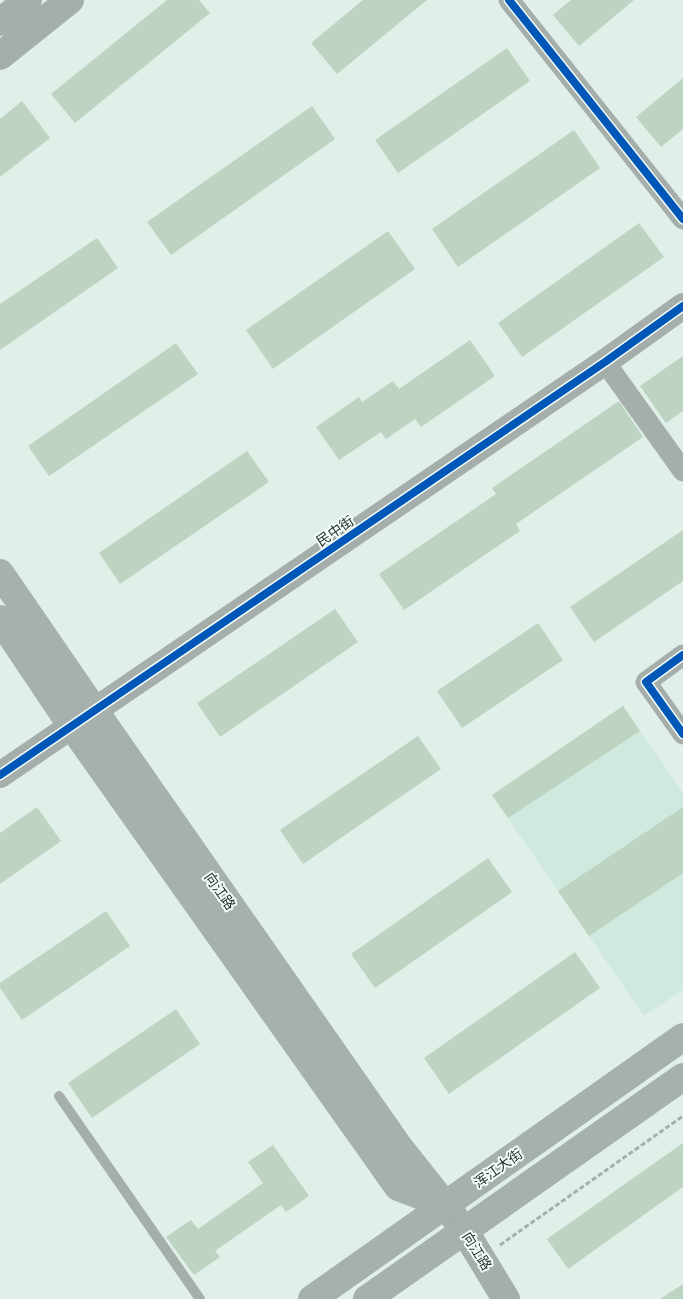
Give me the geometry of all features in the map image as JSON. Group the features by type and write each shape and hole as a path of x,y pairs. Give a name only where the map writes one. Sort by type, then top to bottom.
{"main road":[{"path":"0,22 28,0"},
{"path":"0,56 70,0"},
{"name":"向江路","path":"0,573 83,718"},
{"name":"向江路","path":"0,619 83,718 399,1147 464,1230 506,1299"},
{"name":"浑江大街","path":"312,1299 683,1037"},
{"path":"367,1299 683,1077"}],"street":[{"path":"510,0 683,219"},
{"name":"民中街","path":"0,775 605,362 683,306"},
{"path":"605,362 683,471"},
{"path":"683,655 646,682 683,734"}],"lane":[{"path":"60,1096 200,1299"}],"path":[{"path":"481,1258 683,1116"}],"shaded area":[{"path":"623,706 683,793 683,990 644,1016 492,795"}],"building":[{"path":"167,0 199,0 210,13 75,123 51,94"},
{"path":"363,0 427,0 337,74 311,43"},
{"path":"571,0 634,0 579,46 553,15"},
{"path":"507,48 530,81 398,173 375,140"},
{"path":"683,78 683,129 661,147 636,117"},
{"path":"22,101 50,138 0,177 0,119"},
{"path":"312,106 335,139 171,255 147,222"},
{"path":"574,130 600,168 458,267 432,229"},
{"path":"639,223 664,257 522,357 498,323"},
{"path":"388,231 415,269 273,369 246,330"},
{"path":"97,238 118,268 0,350 0,304"},
{"path":"470,340 495,376 421,427 415,419 386,439 381,432 339,460 316,427 359,397 362,402 393,381 399,389"},
{"path":"176,343 198,374 49,476 28,446"},
{"path":"683,356 683,411 666,423 640,386"},
{"path":"619,401 643,437 516,524 520,531 404,610 379,574 496,494 492,488"},
{"path":"247,451 269,482 120,584 99,553"},
{"path":"683,530 683,581 594,642 570,607"},
{"path":"335,609 358,642 220,737 197,703"},
{"path":"538,623 563,660 462,728 437,691"},
{"path":"623,706 640,731 508,818 492,795"},
{"path":"418,736 441,769 303,864 280,830"},
{"path":"37,807 61,841 0,884 0,833"},
{"path":"683,807 683,873 589,936 558,891"},
{"path":"488,858 512,892 375,988 351,954"},
{"path":"106,911 130,946 22,1020 0,988 0,983"},
{"path":"575,952 600,988 449,1094 424,1058"},
{"path":"176,1009 200,1044 92,1118 68,1083"},
{"path":"683,1143 683,1187 568,1269 547,1239"},
{"path":"273,1145 309,1196 286,1212 281,1205 215,1251 220,1257 194,1275 166,1237 191,1220 198,1229 263,1183 248,1162"},
{"path":"683,1284 683,1299 660,1299"}],"cycle path":[{"path":"509,0 683,219"},
{"path":"0,775 605,362 683,306"},
{"path":"683,655 646,682 683,734"}]}
